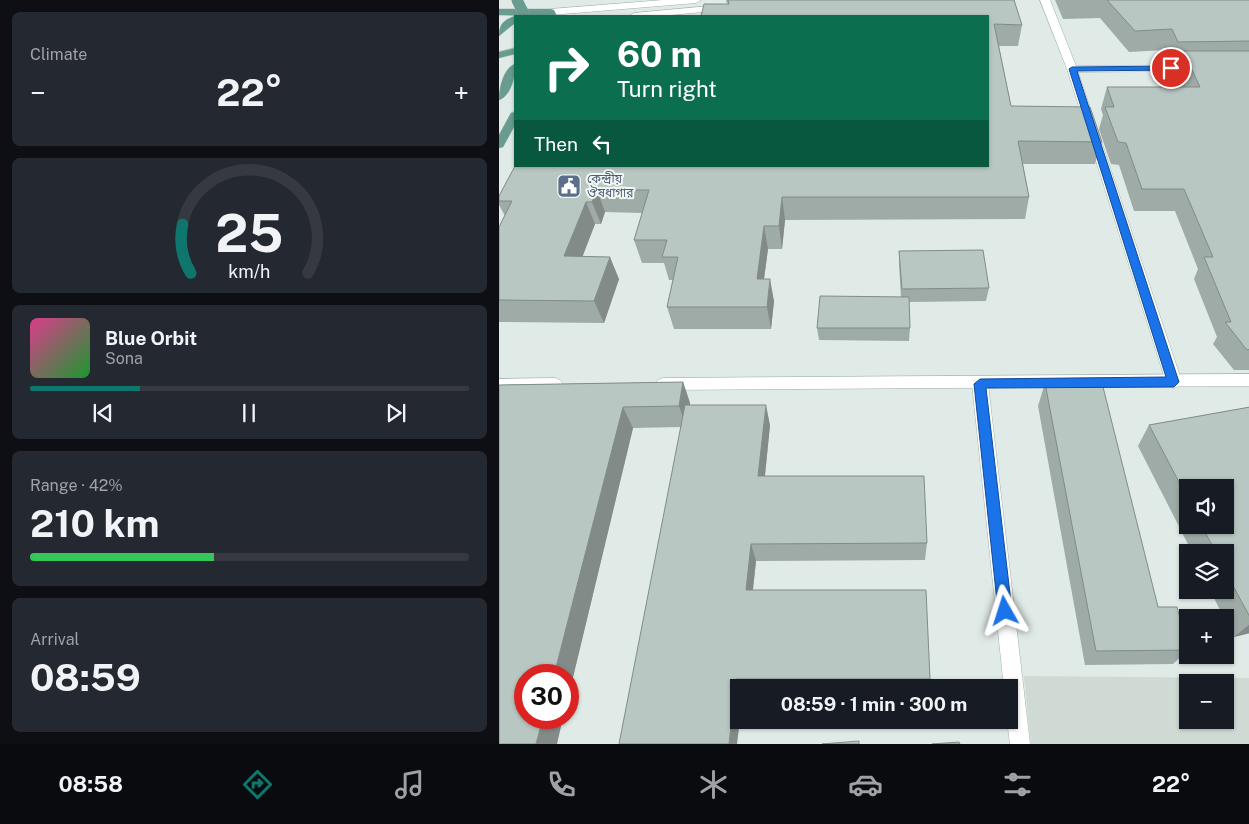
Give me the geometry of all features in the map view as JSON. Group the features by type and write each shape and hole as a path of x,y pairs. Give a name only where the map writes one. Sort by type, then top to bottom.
{"main road":[{"path":"517,0 524,15"},
{"path":"530,15 550,11"},
{"path":"499,12 550,11"},
{"path":"499,35 505,25 514,20"},
{"path":"499,55 514,51"},
{"path":"499,97 514,69"},
{"path":"499,145 514,117"}],"street":[{"path":"550,11 696,0"},
{"path":"1045,0 1072,69 1174,382"},
{"path":"646,15 729,8"},
{"path":"1072,69 1210,68"},
{"path":"646,384 980,384 1249,380"},
{"path":"499,384 568,384"},
{"path":"980,384 1020,744"}],"shaded area":[{"path":"1024,676 1179,677 1179,729 1234,729 1234,678 1249,678 1249,744 1031,744"}],"building":[{"path":"728,0 1014,0 1022,25 994,24 1011,106 1090,107 1102,142 1018,141 1029,197 782,197 779,226 764,226 757,279 770,279 767,307 667,307 678,257 662,257 667,240 634,240 649,190 597,190 592,202 586,202 564,256 610,257 594,301 499,300 499,227 512,201 499,201 499,196 514,167 989,167 989,15 701,15 704,4 729,4"},
{"path":"1107,0 1250,0 1250,41 1178,42 1172,29 1135,31"},
{"path":"1183,51 1250,51 1250,349 1247,350 1225,322 1231,322 1204,257 1213,257 1184,189 1142,189 1126,143 1118,142 1105,107 1114,107 1107,87 1200,87"},
{"path":"983,250 989,288 902,289 899,251"},
{"path":"820,296 909,297 910,328 817,328"},
{"path":"683,382 679,406 623,407 557,664 514,664 514,729 540,729 536,744 499,744 499,385"},
{"path":"1045,383 1102,383 1158,607 1177,607 1179,614 1179,650 1096,651"},
{"path":"685,405 766,405 758,476 924,476 927,543 751,544 746,590 926,590 930,679 730,679 729,744 619,744"},
{"path":"1250,407 1250,617 1234,588 1234,544 1212,544 1206,534 1234,534 1234,479 1179,479 1179,482 1149,425"},
{"path":"859,741 859,744 822,744"},
{"path":"959,742 960,744 932,744"}],"place":[{"name":"কেন্দ্রীয় ঔষধাগার","path":"569,186"}],"route":[{"path":"1005,611 980,384 1174,382 1072,69 1171,68"}]}
